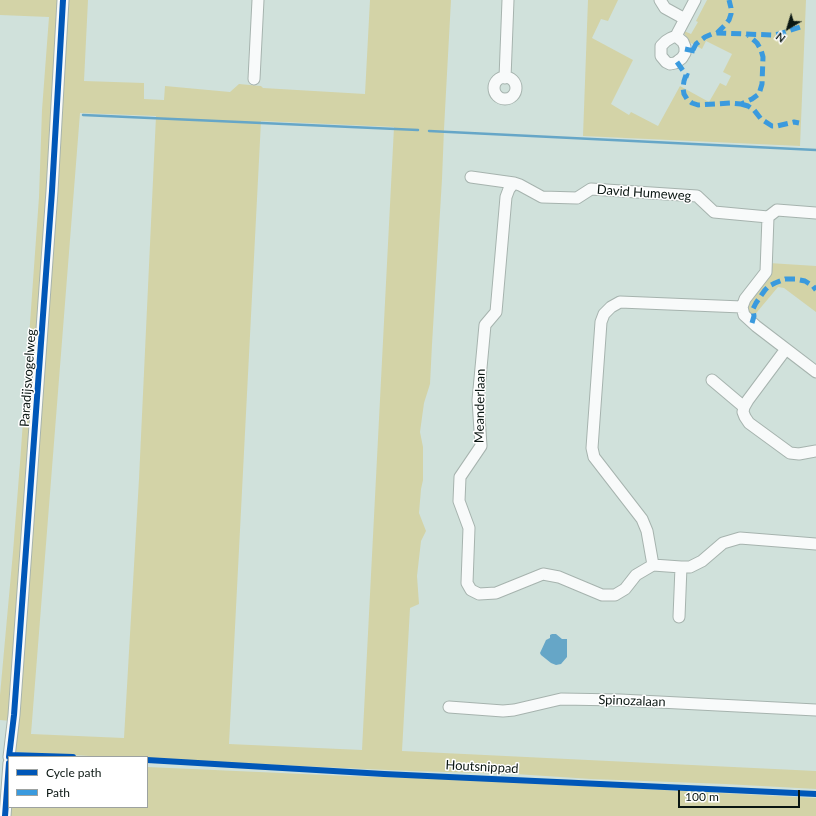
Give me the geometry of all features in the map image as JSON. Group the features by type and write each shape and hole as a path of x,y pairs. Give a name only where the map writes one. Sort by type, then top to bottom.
{"street":[{"name":"Paradijsvogelweg","path":"9,756 14,715 52,191 63,0"},
{"path":"254,79 258,0"},
{"path":"505,78 508,0"},
{"path":"660,0 665,8 685,19"},
{"path":"676,36 695,0"},
{"name":"David Humeweg","path":"471,177 514,183 542,197 577,198 591,189 697,196 714,212 768,217 777,210 816,213"},
{"name":"Meanderlaan","path":"514,183 508,190 506,197 496,312 485,325 478,400 481,446 460,477 459,501 469,528 468,583 471,590 479,594 496,593 543,574 559,577 602,595 615,595 626,589 636,575 654,565"},
{"path":"768,217 766,272 746,299 742,307 744,315 816,372"},
{"path":"742,307 620,302 611,307 604,314 601,322 592,448 594,457 642,519 647,531 654,565 690,567 702,561 723,543 740,538 816,544"},
{"path":"786,349 748,400 744,406 743,412 749,423 790,452 799,454 816,451"},
{"path":"712,380 744,406"},
{"path":"679,617 681,567"},
{"name":"Spinozalaan","path":"449,707 503,711 514,710 561,699 613,700 816,710"},
{"path":"5,816 8,776"}],"green space":[{"path":"0,0 61,0 12,721 0,720 0,695 20,463 39,197 42,110 49,17 0,15"},
{"path":"67,0 88,0 84,81 144,83 144,99 164,100 165,86 230,92 239,84 261,86 263,88 365,94 370,0 451,0 430,384 424,403 420,432 423,447 423,480 419,513 426,531 421,541 417,576 419,604 410,608 402,751 816,771 816,789 591,779 515,774 410,771 148,759 148,756 90,756 14,752","holes":["80,113 156,116 139,479 124,738 31,734","261,121 394,127 362,750 229,744"]},
{"path":"588,0 618,0 608,21 601,19 592,38 633,60 611,104 629,115 631,112 658,126 680,86 709,102 720,83 726,86 731,76 723,72 732,54 706,41 702,49 689,42 683,32 684,31 691,34 698,22 696,21 707,0 806,0 800,146 583,136"},
{"path":"769,263 816,266 816,312 784,288 778,287 752,318 748,313 747,302"},
{"path":"148,767 454,779 816,798 816,816 9,816 10,808 148,808"}],"water":[{"path":"556,634 562,639 567,639 567,657 561,664 556,665 551,663 540,653 546,640 550,638 550,635"}],"waterway":[{"path":"83,115 418,130"},
{"path":"429,131 816,150"}],"marked path":[{"path":"717,33 729,20 731,14 729,0"},
{"path":"693,50 696,44 712,34 773,35 800,27"},
{"path":"686,75 683,88 684,94 692,103 698,105 730,103 741,104 752,99 759,94 762,84 763,57 757,43 747,34"},
{"path":"685,49 699,52"},
{"path":"677,62 686,75 689,76"},
{"path":"741,104 754,110 761,119 772,126 794,122 799,123"},
{"path":"752,323 754,316 753,309 769,286 785,279 795,279 805,281 816,290"}],"cycle path":[{"path":"9,756 14,715 52,191 63,0"},
{"path":"10,755 42,756"},
{"name":"Houtsnippad","path":"148,760 384,774 816,794"},
{"path":"5,816 8,776"}]}
